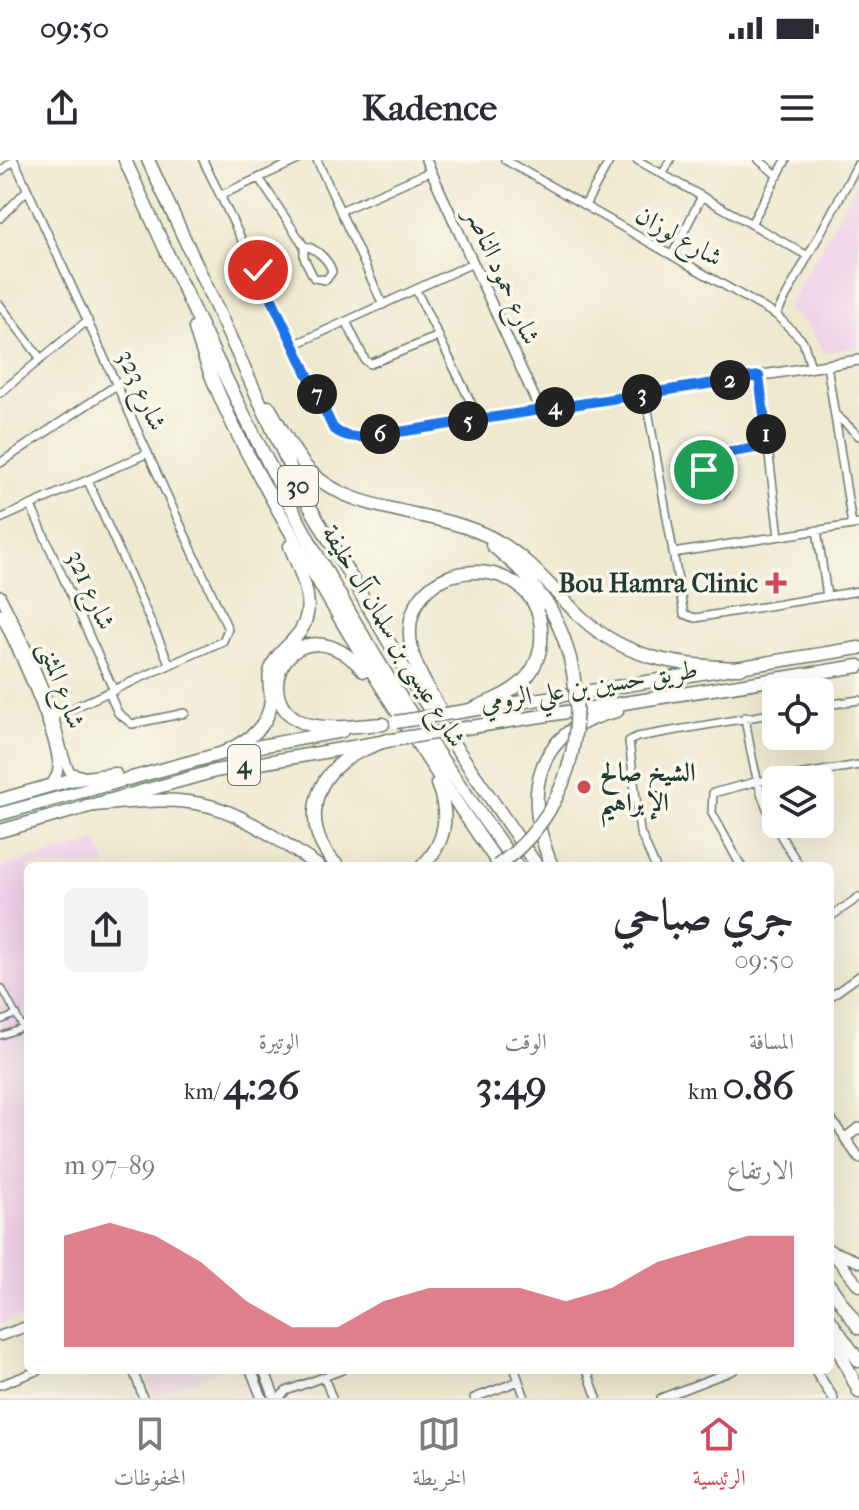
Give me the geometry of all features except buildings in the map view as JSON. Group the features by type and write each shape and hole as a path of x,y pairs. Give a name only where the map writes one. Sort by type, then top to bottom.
{"highway":[{"name":"شارع عيسى بن سلمان آل خليفة","path":"125,160 188,301 292,508 373,653 442,760 514,862"},
{"name":"شارع عيسى بن سلمان آل خليفة","path":"148,160 303,495 364,604 534,862"},
{"path":"188,301 212,377 273,502 389,701 496,862"},
{"path":"239,359 302,461 318,479 358,500 451,522 493,538 519,555 582,618 617,644 672,663 740,668"},
{"path":"223,753 253,736 264,722 271,700 271,669 301,631 308,613 306,587 273,502"},
{"path":"451,522 504,555 549,606 565,639 574,672 578,708 575,745 563,785 546,815 525,842 503,862"},
{"path":"472,709 522,685 536,664 541,642 540,621 527,595 505,578 480,571 455,573 429,589 413,616 411,640 420,673 486,791"},
{"path":"389,701 348,655 329,644 311,644 295,649 279,672 281,701 302,722 322,725 389,723"},
{"name":"طريق حسين بن علي الرومي","path":"0,814 223,753 472,709 859,648"},
{"name":"طريق حسين بن علي الرومي","path":"0,831 231,768 388,740 859,666"},
{"path":"551,862 539,827 536,785 549,753 565,735 598,716 749,683"},
{"path":"335,862 325,851 315,828 319,790 342,762 388,740"},
{"path":"421,752 439,789 445,819 438,848 426,862"},
{"path":"0,800 91,777 162,768"},
{"path":"86,806 148,799 198,801 238,815 312,862"},
{"path":"281,841 304,862"},
{"path":"834,1292 859,1328"},
{"path":"834,1326 859,1361"},
{"path":"834,1340 859,1392"}],"main road":[{"path":"834,1251 859,1262"},
{"path":"834,1254 859,1286"}],"street":[{"path":"0,172 14,160"},
{"name":"شارع 323","path":"14,160 228,629 226,638 170,665"},
{"path":"203,160 333,428 349,437 859,360"},
{"path":"274,160 279,169"},
{"path":"221,195 298,160"},
{"path":"317,160 383,305"},
{"name":"شارع حمود الناصر","path":"426,160 540,410"},
{"name":"شارع لوزان","path":"505,160 776,315 803,341 811,367"},
{"path":"585,205 610,160"},
{"path":"637,160 808,256"},
{"path":"663,174 670,160"},
{"path":"759,160 778,176"},
{"path":"751,224 786,160"},
{"path":"776,315 859,162"},
{"path":"340,211 431,171"},
{"path":"259,178 304,246 304,258 314,279 326,280 331,274 331,266 314,249 304,246"},
{"path":"0,218 27,190"},
{"path":"672,255 702,196"},
{"path":"294,345 473,263"},
{"path":"416,290 479,419"},
{"path":"0,305 41,359"},
{"path":"0,393 88,320"},
{"path":"346,321 365,360 370,364 439,336"},
{"path":"673,553 855,524 827,365"},
{"path":"759,376 779,536"},
{"path":"0,463 118,384"},
{"path":"645,393 682,607 688,617 859,591"},
{"path":"835,414 859,436"},
{"path":"721,453 726,488 722,496 714,498 707,492 704,460 707,456 721,453 768,446"},
{"path":"0,519 148,453"},
{"path":"53,717 170,665 88,481"},
{"name":"شارع 321","path":"31,506 112,692 118,713 132,724 185,713"},
{"path":"817,530 827,596"},
{"name":"شارع المثنى","path":"0,595 30,655 70,772 91,777"},
{"name":"شارع المثنى","path":"0,613 30,678 55,752 58,772 51,785"},
{"path":"834,704 859,700"},
{"path":"653,862 640,832 629,741 762,715"},
{"path":"745,717 755,782 778,835 796,862"},
{"path":"739,862 712,813 710,798 717,790 859,765"},
{"path":"834,912 859,897"},
{"path":"834,994 859,976"},
{"path":"2,988 24,1025"},
{"path":"0,1021 17,1014"},
{"path":"0,1036 24,1027"},
{"path":"834,1123 859,1158"},
{"path":"845,1138 859,1128"},
{"path":"0,1336 24,1327"},
{"path":"0,1385 29,1374"},
{"path":"134,1374 143,1398"},
{"path":"252,1374 259,1395"},
{"path":"266,1374 277,1398 286,1391 332,1374"},
{"path":"516,1374 525,1398"},
{"path":"588,1374 597,1398"},
{"path":"661,1398 715,1374"},
{"path":"818,1374 833,1398"},
{"path":"324,1377 332,1398"},
{"path":"474,1398 519,1381"},
{"path":"271,1387 286,1391"}],"shaded area":[{"path":"859,178 859,347 825,352 805,323 789,311 789,305"},
{"path":"97,841 105,862 24,862 24,1316 0,1325 0,868"},
{"path":"145,1374 210,1374 153,1396"}],"place":[{"name":"Bou Hamra Clinic","path":"776,583"},
{"name":"الشيخ صالح الإبراهيم","path":"584,787"}],"route":[{"path":"258,270 333,428 340,435 361,437 399,432 759,376 768,446 712,454 704,460 704,470"}]}
